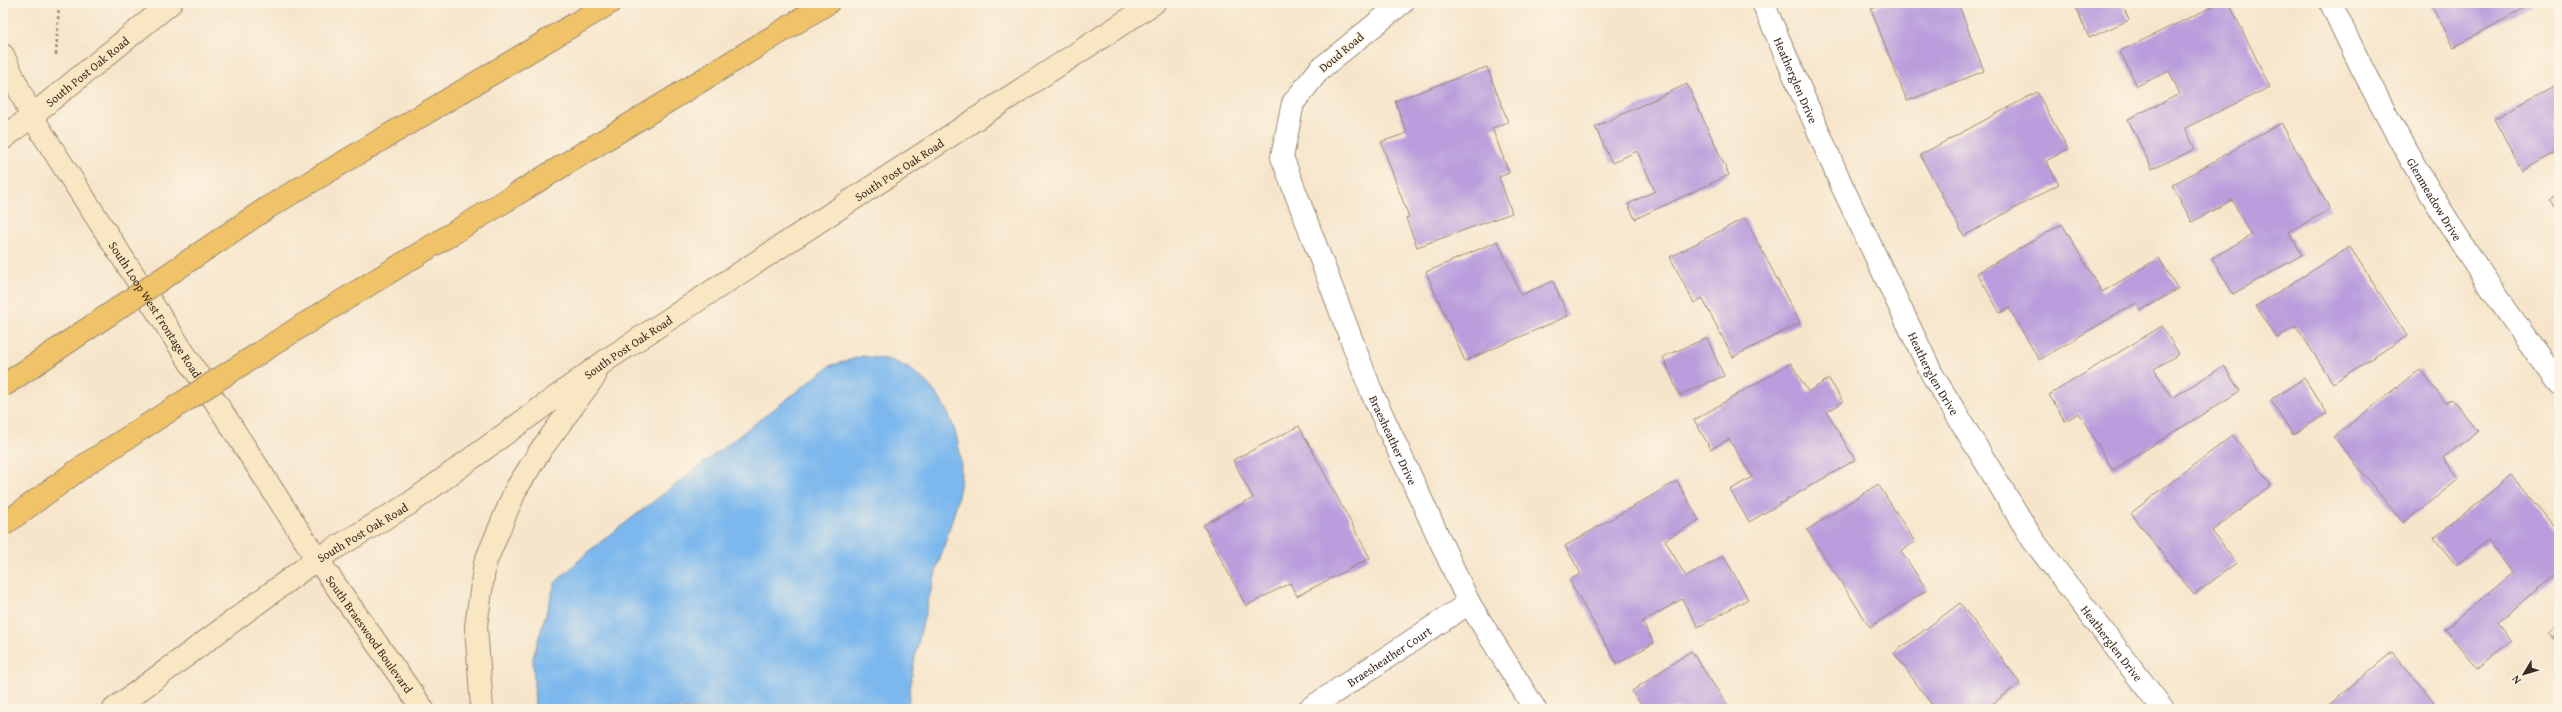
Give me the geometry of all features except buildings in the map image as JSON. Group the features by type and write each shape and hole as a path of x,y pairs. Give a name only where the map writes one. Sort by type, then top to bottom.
{"highway":[{"path":"3,386 267,208 610,3"},
{"path":"3,525 85,465 304,325 828,3"}],"main road":[{"name":"South Post Oak Road","path":"3,139 171,3"},
{"name":"South Post Oak Road","path":"114,709 317,559 409,504 608,359 1154,3"},
{"name":"South Loop West Frontage Road","path":"3,55 32,117 317,559"},
{"path":"482,709 476,626 485,563 516,489 540,451 608,359"},
{"name":"South Braeswood Boulevard","path":"317,559 424,709"}],"street":[{"name":"Doud Road","path":"1282,157 1293,103 1320,69 1402,3"},
{"name":"Heatherglen Drive","path":"1763,3 1842,186 1932,374 2033,540 2164,709"},
{"name":"Glenmeadow Drive","path":"2331,3 2355,57 2448,222 2520,331 2559,382"},
{"name":"Braesheather Drive","path":"1282,157 1371,391 1469,603 1535,709"},
{"name":"Braesheather Court","path":"1309,709 1469,603"}],"path":[{"path":"56,58 59,3"}],"water":[{"path":"863,356 896,362 912,371 926,382 948,413 955,430 959,448 961,467 958,496 922,627 912,676 908,709 535,709 533,658 555,583 589,551 830,366"}]}
